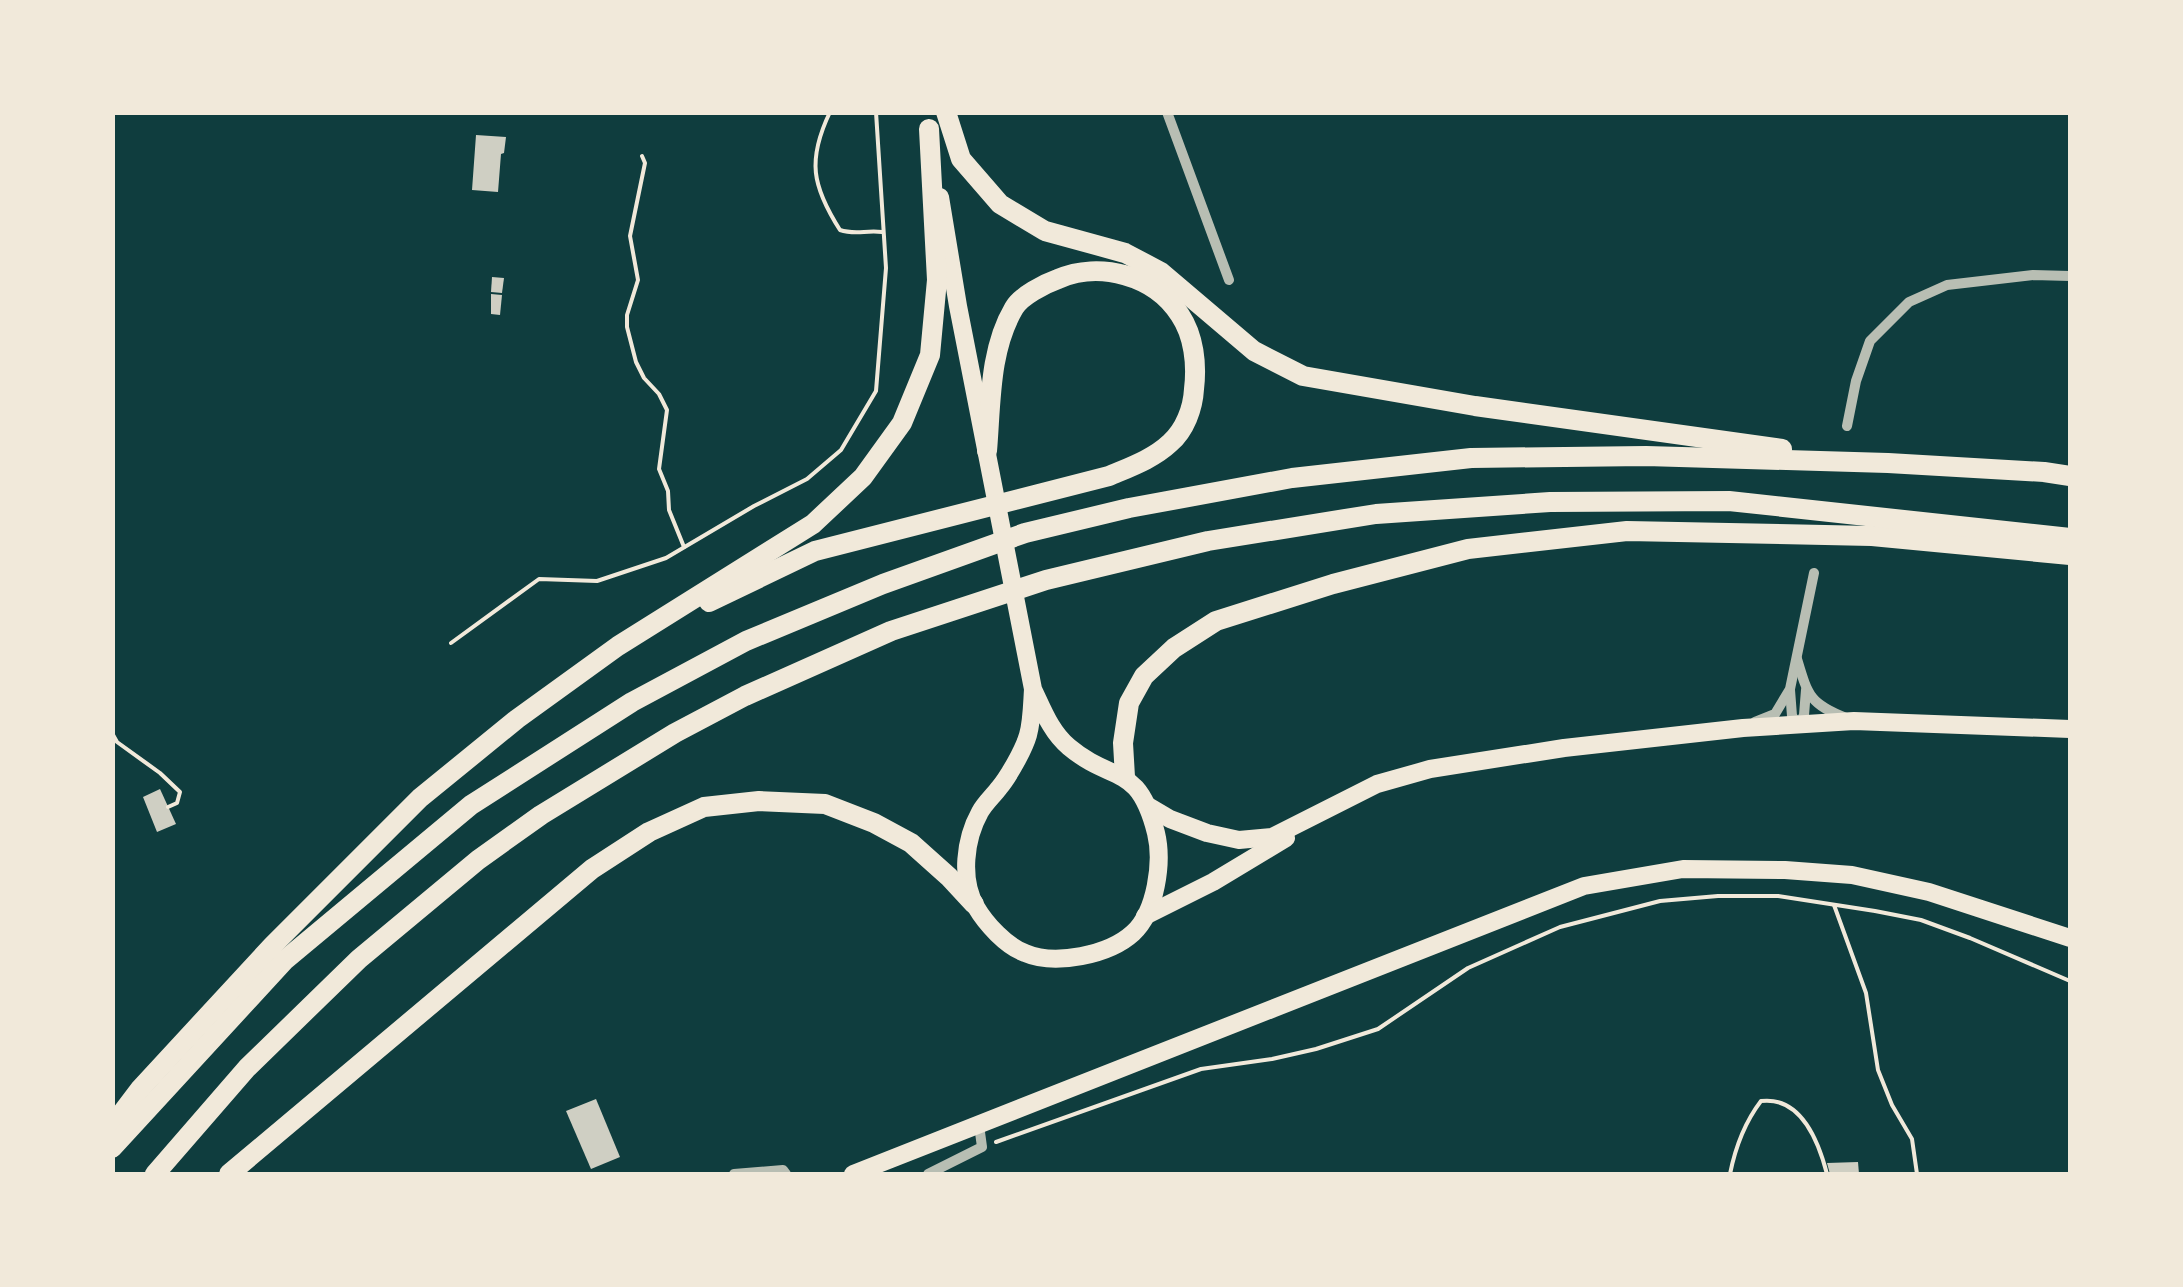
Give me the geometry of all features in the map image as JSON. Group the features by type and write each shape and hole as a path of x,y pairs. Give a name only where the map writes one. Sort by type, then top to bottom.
{"highway":[{"path":"946,112 961,159 1000,204 1044,230 1124,254 1160,272 1254,351 1303,376 1475,406 1888,463"},
{"path":"112,1126 272,945 420,798 517,719 618,646 813,524 863,478 902,423 930,356 937,280 928,121"},
{"path":"618,646 815,551 1109,476 1142,462 1172,442 1193,408 1196,370 1188,331 1179,312 1159,292 1134,277 1104,270 1076,271 1047,283 1015,305 997,348 987,451"},
{"path":"112,1148 285,960 471,805 632,702 746,641 884,584 1024,533 1129,508 1292,478 1471,458 1646,456 1888,463 2070,476"},
{"path":"156,1174 247,1068 360,959 478,860 541,815 675,733 745,696 892,631 943,614 1046,580 1208,540 1376,514 1531,503 1729,501 2070,538"},
{"path":"1126,777 1123,743 1129,703 1144,676 1174,648 1216,622 1334,584 1468,549 1626,531 1872,536 2070,555"},
{"path":"229,1174 592,870 649,832 704,807 759,801 825,804 911,843 974,904"}],"main road":[{"path":"928,121 958,306 1033,689 1048,721 1066,744 1083,757 1126,777 1138,789 1148,806 1157,839 1159,877 1145,916 1133,933 1098,953 1061,959 1025,954 994,931 974,904 965,870 969,842 980,812 1004,783 1028,736 1033,689"},
{"path":"1148,806 1170,819 1239,840 1272,837 1376,784 1430,770 1564,748 1743,728 1854,722 2070,729"},
{"path":"1145,916 1213,882 1314,817"},
{"path":"853,1174 1584,886 1683,869 1852,875 1930,892 2066,936"}],"street":[{"path":"1166,112 1230,280"},
{"path":"1846,426 1870,341 1909,302 1948,285 2033,275 2070,276"},
{"path":"1797,658 1806,690 1799,725 1792,716 1790,689 1814,573"},
{"path":"1743,728 1775,714 1790,689"},
{"path":"1806,690 1822,709 1854,722"},
{"path":"928,1174 982,1147 979,1125"},
{"path":"734,1174 783,1170 786,1174"}],"path":[{"path":"830,112 820,133 813,166 825,206 840,230 855,235 866,230 883,232"},
{"path":"452,644 539,579 597,581 666,558 807,479 841,450 876,391 886,268 876,112"},
{"path":"642,156 645,163 630,236 638,280 627,327 636,362 667,410 659,469 684,547"},
{"path":"112,733 116,742 180,792 177,803 168,807"},
{"path":"982,1147 1201,1069 1287,1056 1378,1028 1468,968 1560,927 1660,901 1778,896 1921,920 2070,981"},
{"path":"1833,903 1866,993 1878,1070 1912,1139 1917,1174"},
{"path":"1730,1174 1746,1125 1761,1101 1768,1100 1788,1107 1807,1122 1822,1152 1827,1174"}],"building":[{"path":"476,135 506,137 498,192 472,190"},
{"path":"492,277 504,278 502,293 491,292"},
{"path":"491,294 502,295 500,315 491,314"},
{"path":"160,789 176,824 157,832 143,797"},
{"path":"596,1099 620,1157 591,1169 566,1111"},
{"path":"1858,1162 1859,1174 1830,1174 1827,1163"}]}
